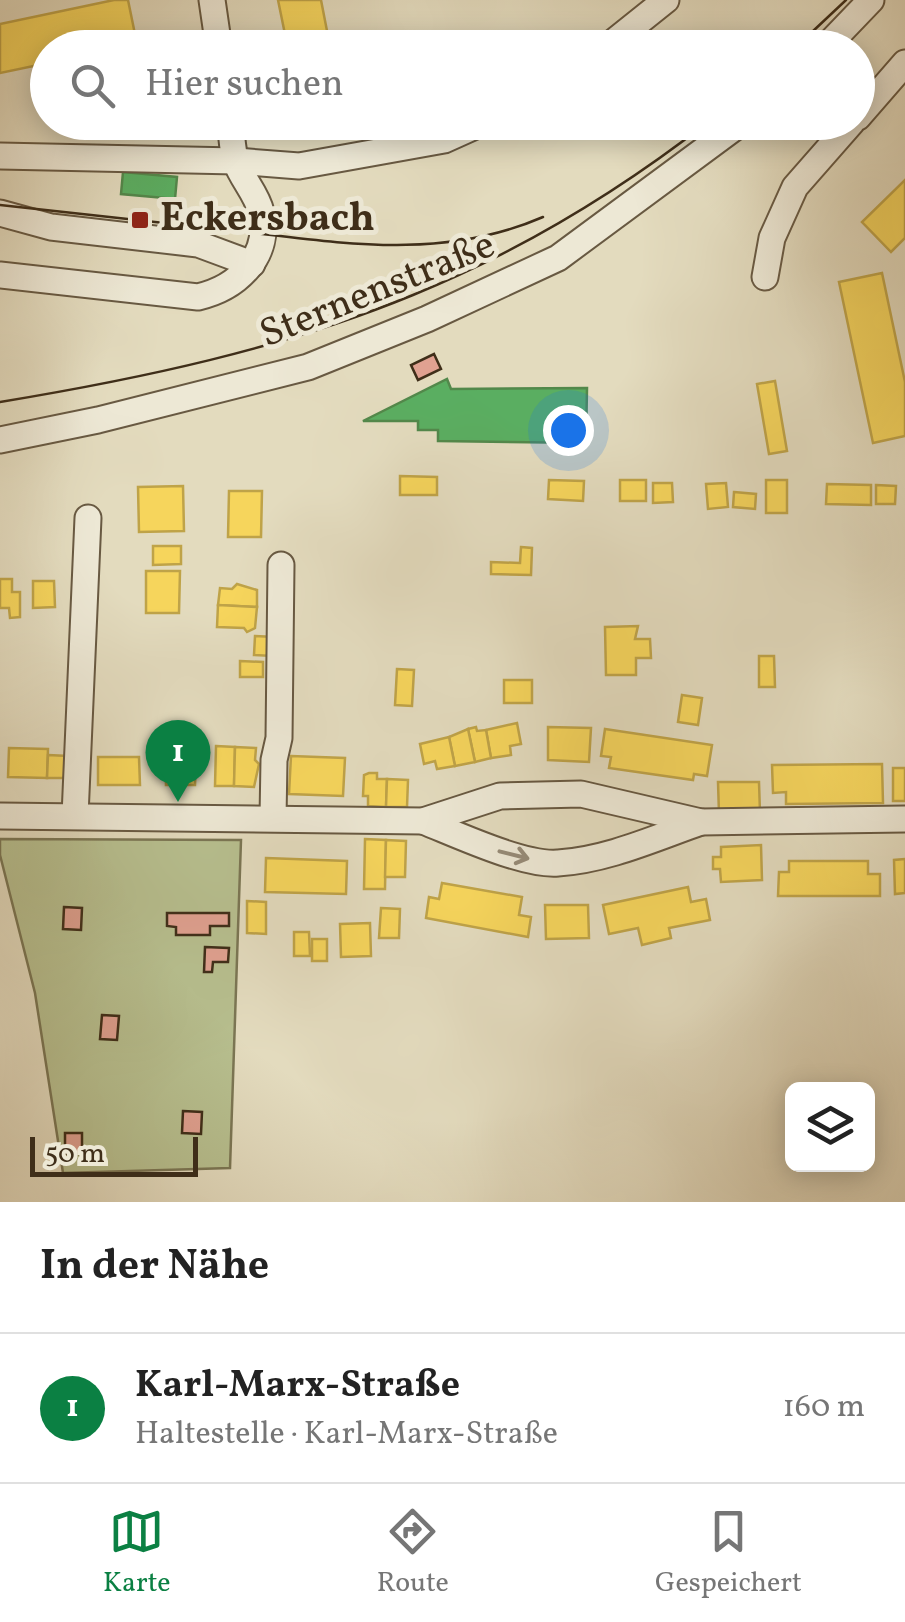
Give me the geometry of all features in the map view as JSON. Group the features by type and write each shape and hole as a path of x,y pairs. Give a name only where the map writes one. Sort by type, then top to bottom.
{"street":[{"path":"212,0 216,30"},
{"path":"628,30 666,0"},
{"path":"842,30 871,0"},
{"path":"875,98 905,64"},
{"path":"0,275 198,298 216,293 257,258 264,234 261,210 236,161 233,140"},
{"path":"0,156 299,166 444,140"},
{"name":"Sternenstraße","path":"0,440 98,420 308,367 427,318 558,258 718,140"},
{"path":"765,277 772,238 794,187 836,140"},
{"path":"0,212 52,228 198,244 252,264"},
{"path":"75,816 88,518"},
{"path":"273,818 274,760 279,738 282,565"},
{"path":"0,816 423,821 500,796 581,794 702,822 905,818"},
{"path":"423,821 493,849 554,864 606,854 702,822"}],"green space":[{"path":"0,839 241,840 230,1168 63,1173 35,993 0,855"}],"building: Wohnen":[{"path":"128,0 134,30 30,30 30,67 0,73 0,24"},
{"path":"278,0 321,0 327,30 284,30"},
{"path":"905,180 905,238 891,252 862,222"},
{"path":"882,273 905,382 905,436 873,443 839,282"},
{"path":"775,381 787,451 769,454 757,384"},
{"path":"400,476 437,477 437,495 400,495"},
{"path":"549,480 584,481 583,501 548,499"},
{"path":"620,480 646,480 646,501 620,501"},
{"path":"766,480 787,480 787,513 766,513"},
{"path":"653,483 672,483 673,502 653,503"},
{"path":"726,483 728,507 708,509 706,484"},
{"path":"827,484 871,485 871,505 826,504"},
{"path":"876,485 896,486 895,504 876,504"},
{"path":"183,486 184,531 139,532 138,487"},
{"path":"229,491 262,491 261,537 228,537"},
{"path":"734,492 756,494 755,509 733,507"},
{"path":"153,546 181,546 181,564 153,565"},
{"path":"521,547 532,548 531,575 491,574 491,562 520,563"},
{"path":"146,571 180,571 179,613 146,613"},
{"path":"0,579 12,579 12,592 20,592 20,617 10,618 9,608 0,608"},
{"path":"33,581 54,581 55,607 33,608"},
{"path":"237,584 257,590 257,607 218,605 220,588 232,589"},
{"path":"218,605 257,607 255,628 247,632 244,628 217,627"},
{"path":"638,626 635,639 650,639 651,658 636,658 636,675 606,675 605,627"},
{"path":"255,636 274,637 273,656 254,655"},
{"path":"759,656 774,656 775,687 759,687"},
{"path":"240,661 263,662 263,677 240,677"},
{"path":"397,669 414,670 412,706 395,705"},
{"path":"504,680 532,680 532,703 504,703"},
{"path":"682,695 702,698 698,725 678,722"},
{"path":"517,723 521,744 510,746 511,755 491,758 486,730"},
{"path":"476,727 477,731 486,730 491,758 475,762 468,729"},
{"path":"548,727 591,728 589,762 548,760"},
{"path":"468,729 475,762 455,766 449,737"},
{"path":"605,729 712,745 707,776 694,774 693,780 609,768 611,757 601,756"},
{"path":"449,737 455,766 437,769 435,761 424,764 420,744"},
{"path":"164,739 191,739 195,785 166,785"},
{"path":"216,746 235,747 234,786 215,786"},
{"path":"235,747 256,748 255,760 259,764 254,787 234,786"},
{"path":"9,748 48,749 47,778 8,777"},
{"path":"48,755 68,756 68,778 47,778"},
{"path":"291,756 345,758 343,796 289,794"},
{"path":"98,757 139,757 140,785 98,785"},
{"path":"882,764 883,803 786,804 786,792 773,793 772,765"},
{"path":"893,768 905,768 905,801 893,801"},
{"path":"377,773 377,779 387,779 386,807 368,806 368,796 363,796 364,775"},
{"path":"387,779 408,780 407,807 386,807"},
{"path":"718,782 759,782 760,813 719,814"},
{"path":"365,839 386,840 385,889 364,889"},
{"path":"386,840 406,841 405,877 385,877"},
{"path":"761,845 762,880 721,882 720,869 713,869 713,857 721,857 721,847"},
{"path":"266,858 347,861 346,894 265,892"},
{"path":"905,859 905,893 895,894 894,860"},
{"path":"789,861 868,861 868,874 880,874 880,896 778,896 779,872 789,872"},
{"path":"442,883 522,897 519,915 531,917 528,937 426,918 429,897 439,899"},
{"path":"688,887 691,902 706,899 710,920 669,928 671,938 642,945 638,928 609,934 603,905"},
{"path":"247,901 266,902 266,934 247,933"},
{"path":"545,905 588,905 589,938 546,939"},
{"path":"381,908 400,909 399,938 379,938"},
{"path":"370,923 371,956 341,957 340,924"},
{"path":"294,932 309,932 310,956 294,956"},
{"path":"312,939 327,939 327,961 312,961"}],"building: Öffentlich":[{"path":"123,172 177,177 175,199 121,194"},
{"path":"447,379 451,389 587,388 586,443 438,441 438,430 418,430 418,421 363,421"}],"building: Sonstige":[{"path":"434,354 441,369 418,380 411,365"},
{"path":"64,907 82,908 81,930 63,929"},
{"path":"167,913 229,913 229,926 210,926 210,935 176,935 176,927 167,926"},
{"path":"205,947 229,948 228,962 213,962 212,972 204,972"},
{"path":"102,1015 119,1016 117,1040 100,1039"},
{"path":"183,1111 202,1112 201,1134 182,1133"},
{"path":"65,1133 82,1133 82,1154 65,1154"}],"tram line":[{"path":"814,30 846,0"},
{"path":"0,402 105,383 261,347 413,295 491,260 566,219 684,140"},
{"path":"0,205 387,245 465,240 543,217"}],"place":[{"name":"Eckersbach","path":"140,220"},
{"name":"Karl-Marx-Straße","path":"178,802"}]}
